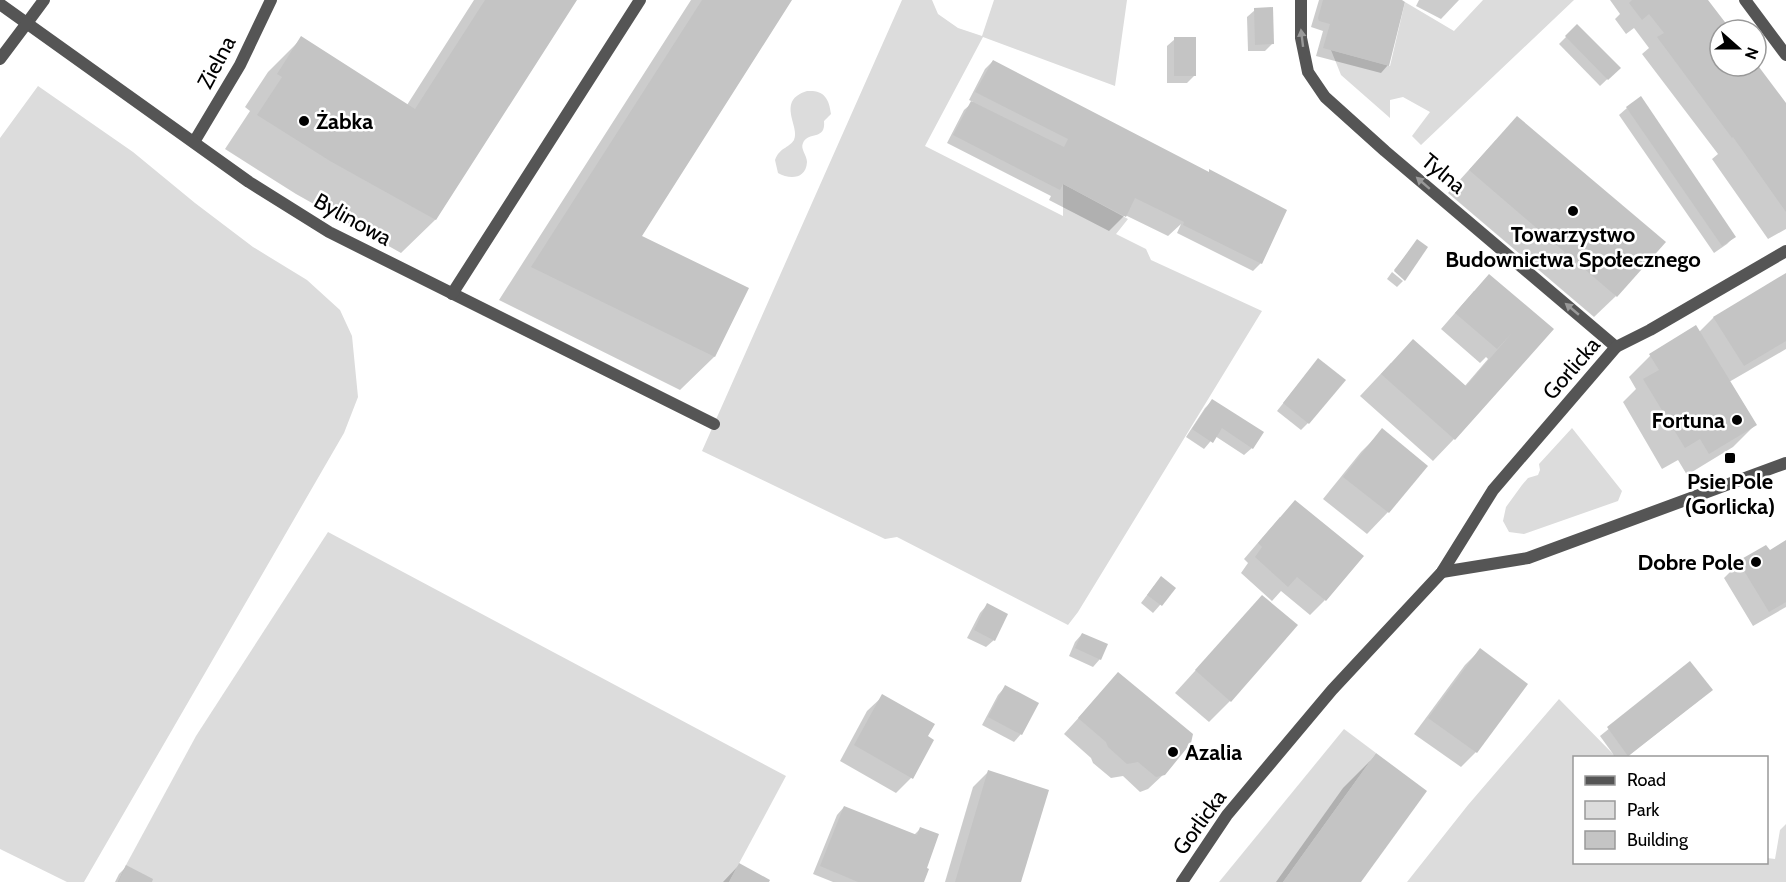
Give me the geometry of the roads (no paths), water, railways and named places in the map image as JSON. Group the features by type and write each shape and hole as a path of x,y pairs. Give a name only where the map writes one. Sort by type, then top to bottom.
{"street":[{"path":"0,59 44,0"},
{"name":"Zielna","path":"194,142 240,65 271,0"},
{"path":"452,294 640,0"},
{"name":"Tylna","path":"1300,0 1301,38 1308,72 1325,97 1385,151 1616,347"},
{"path":"1745,0 1786,55"},
{"name":"Bylinowa","path":"0,4 249,182 329,232 714,424"},
{"name":"Gorlicka","path":"1182,882 1227,815 1332,690 1442,572 1493,490 1616,347 1650,330 1786,251"},
{"path":"1442,572 1528,558 1786,463"}],"place":[{"name":"Żabka","path":"304,121"},
{"name":"Towarzystwo Budownictwa Społecznego","path":"1573,211"},
{"name":"Fortuna","path":"1737,420"},
{"name":"Psie Pole (Gorlicka)","path":"1730,458"},
{"name":"Dobre Pole","path":"1756,562"},
{"name":"Azalia","path":"1173,752"}]}
